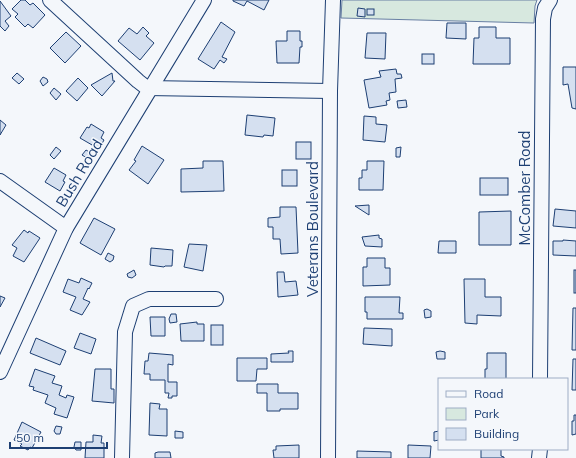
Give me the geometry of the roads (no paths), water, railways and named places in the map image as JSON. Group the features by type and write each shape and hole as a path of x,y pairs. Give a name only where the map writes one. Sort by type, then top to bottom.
{"street":[{"path":"50,0 147,88 330,91"},
{"name":"Bush Road","path":"0,372 66,228 204,0"},
{"name":"Veterans Boulevard","path":"328,458 330,91 333,0"},
{"name":"McComber Road","path":"540,378 543,19 544,8 550,0"},
{"path":"0,181 66,228"},
{"path":"122,458 125,332 133,306 149,299 216,299"}]}
